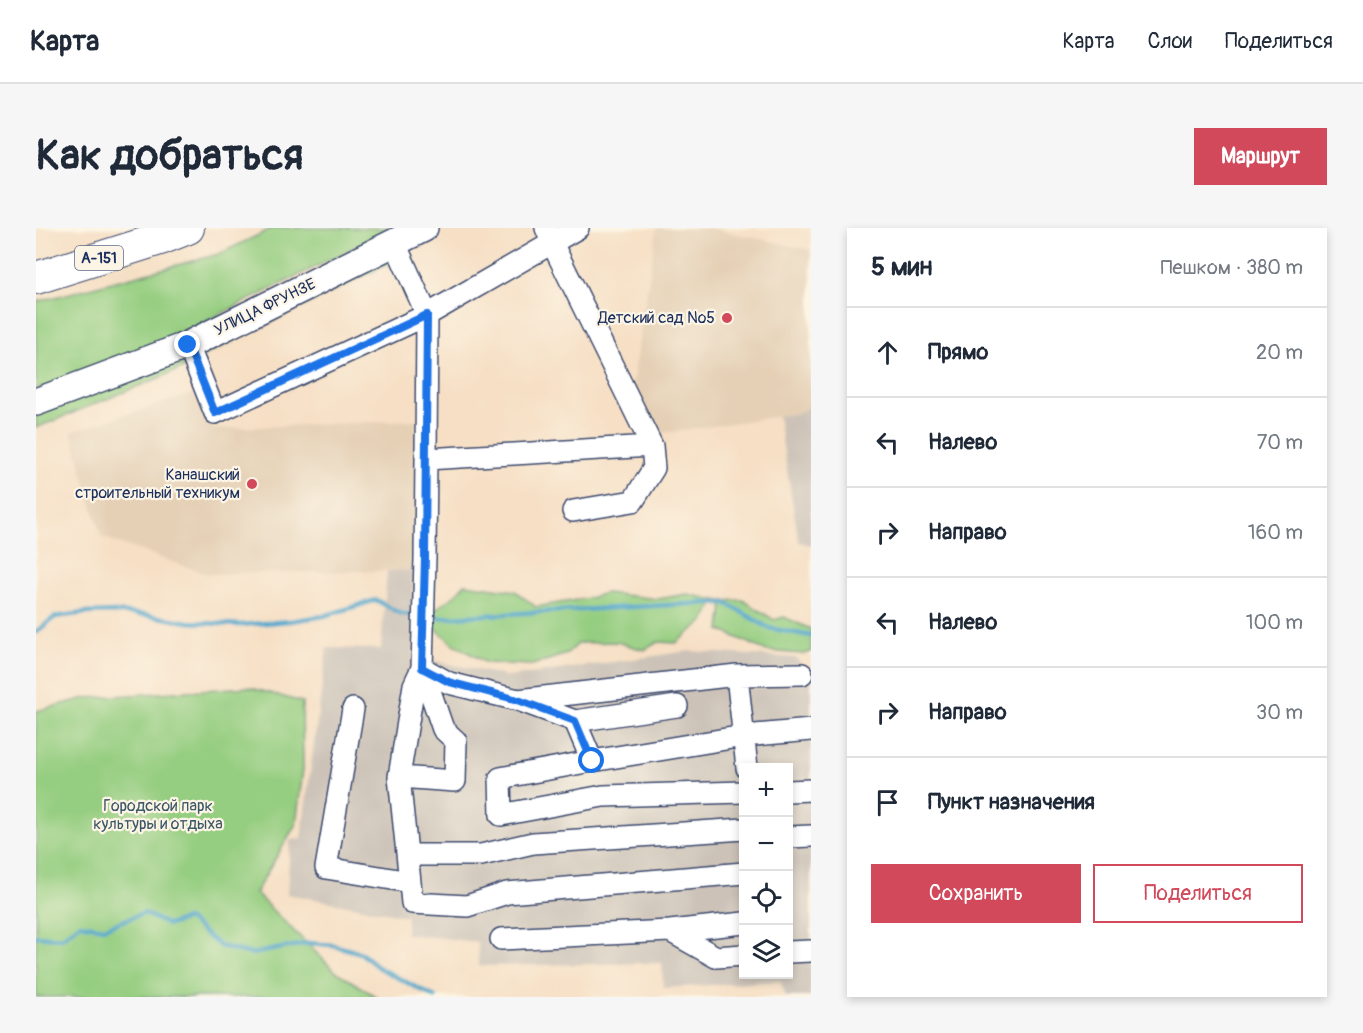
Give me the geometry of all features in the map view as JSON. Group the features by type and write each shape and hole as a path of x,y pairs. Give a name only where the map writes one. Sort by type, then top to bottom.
{"highway":[{"name":"А-151","path":"36,278 169,231"}],"main road":[{"name":"УЛИЦА ФРУНЗЕ","path":"36,402 188,345 424,228"}],"lane":[{"path":"188,345 215,413 427,315 549,236 578,228"},
{"path":"549,236 652,446 654,468 633,501 573,511"},
{"path":"395,243 427,315 422,668 443,729 456,741 455,781 399,777"},
{"path":"426,459 652,446"},
{"path":"422,668 449,682 518,700 575,721 677,706"},
{"path":"422,668 414,685 399,777 412,903 467,906 507,892 739,873"},
{"path":"518,700 737,675 802,674"},
{"path":"737,675 747,763"},
{"path":"353,709 326,868 410,882"},
{"path":"575,721 592,761"},
{"path":"739,792 603,795 501,815 500,778 744,736 811,730"},
{"path":"793,790 811,790"},
{"path":"408,855 481,855 533,843 739,829"},
{"path":"793,837 811,836"},
{"path":"501,939 670,931 739,924"},
{"path":"670,931 716,957 739,955"},
{"path":"793,952 811,951"}],"shaded area":[{"name":"Детский сад №5","path":"657,228 709,228 811,250 811,404 799,413 658,434 632,385"},
{"name":"Канашский строительный техникум","path":"201,391 213,429 416,420 420,570 207,574 101,537 71,432"},
{"path":"811,404 811,545 799,542 778,416 799,413"},
{"path":"413,570 414,656 509,677 689,651 796,658 811,675 811,997 786,997 780,981 663,988 662,963 479,966 477,942 406,934 407,916 287,894 290,840 301,839 327,648 381,649 387,571"}],"green space":[{"path":"273,228 394,228 150,349 36,391 36,302 219,254"},
{"path":"391,249 396,260 199,358 197,348"},
{"path":"183,354 188,366 36,428 36,415"},
{"path":"465,584 515,591 536,607 606,593 658,599 687,594 720,601 743,600 774,620 784,617 811,629 811,652 803,654 767,651 720,630 723,605 713,604 705,620 676,643 658,642 644,650 617,642 579,643 567,654 532,665 486,663 452,643 435,628 433,611 454,596"},
{"name":"Городской парк культуры и отдыха","path":"248,687 302,702 303,769 296,824 255,893 335,971 377,997 36,997 36,711 86,698"}],"waterway":[{"path":"36,632 55,617 85,613 116,612 188,622 240,625 324,616 376,600 401,614 418,615"},
{"path":"434,618 726,603 769,628 811,636"},
{"path":"36,936 61,938 80,924 104,928 144,913 168,925 187,919 220,946 251,954 309,943 333,945 361,953 379,968 435,997"}],"place":[{"name":"Детский сад №5","path":"727,318"},
{"name":"Канашский строительный техникум","path":"252,484"}],"route":[{"path":"188,345 215,413 427,315 422,668 449,682 518,700 575,721 592,761"}]}
